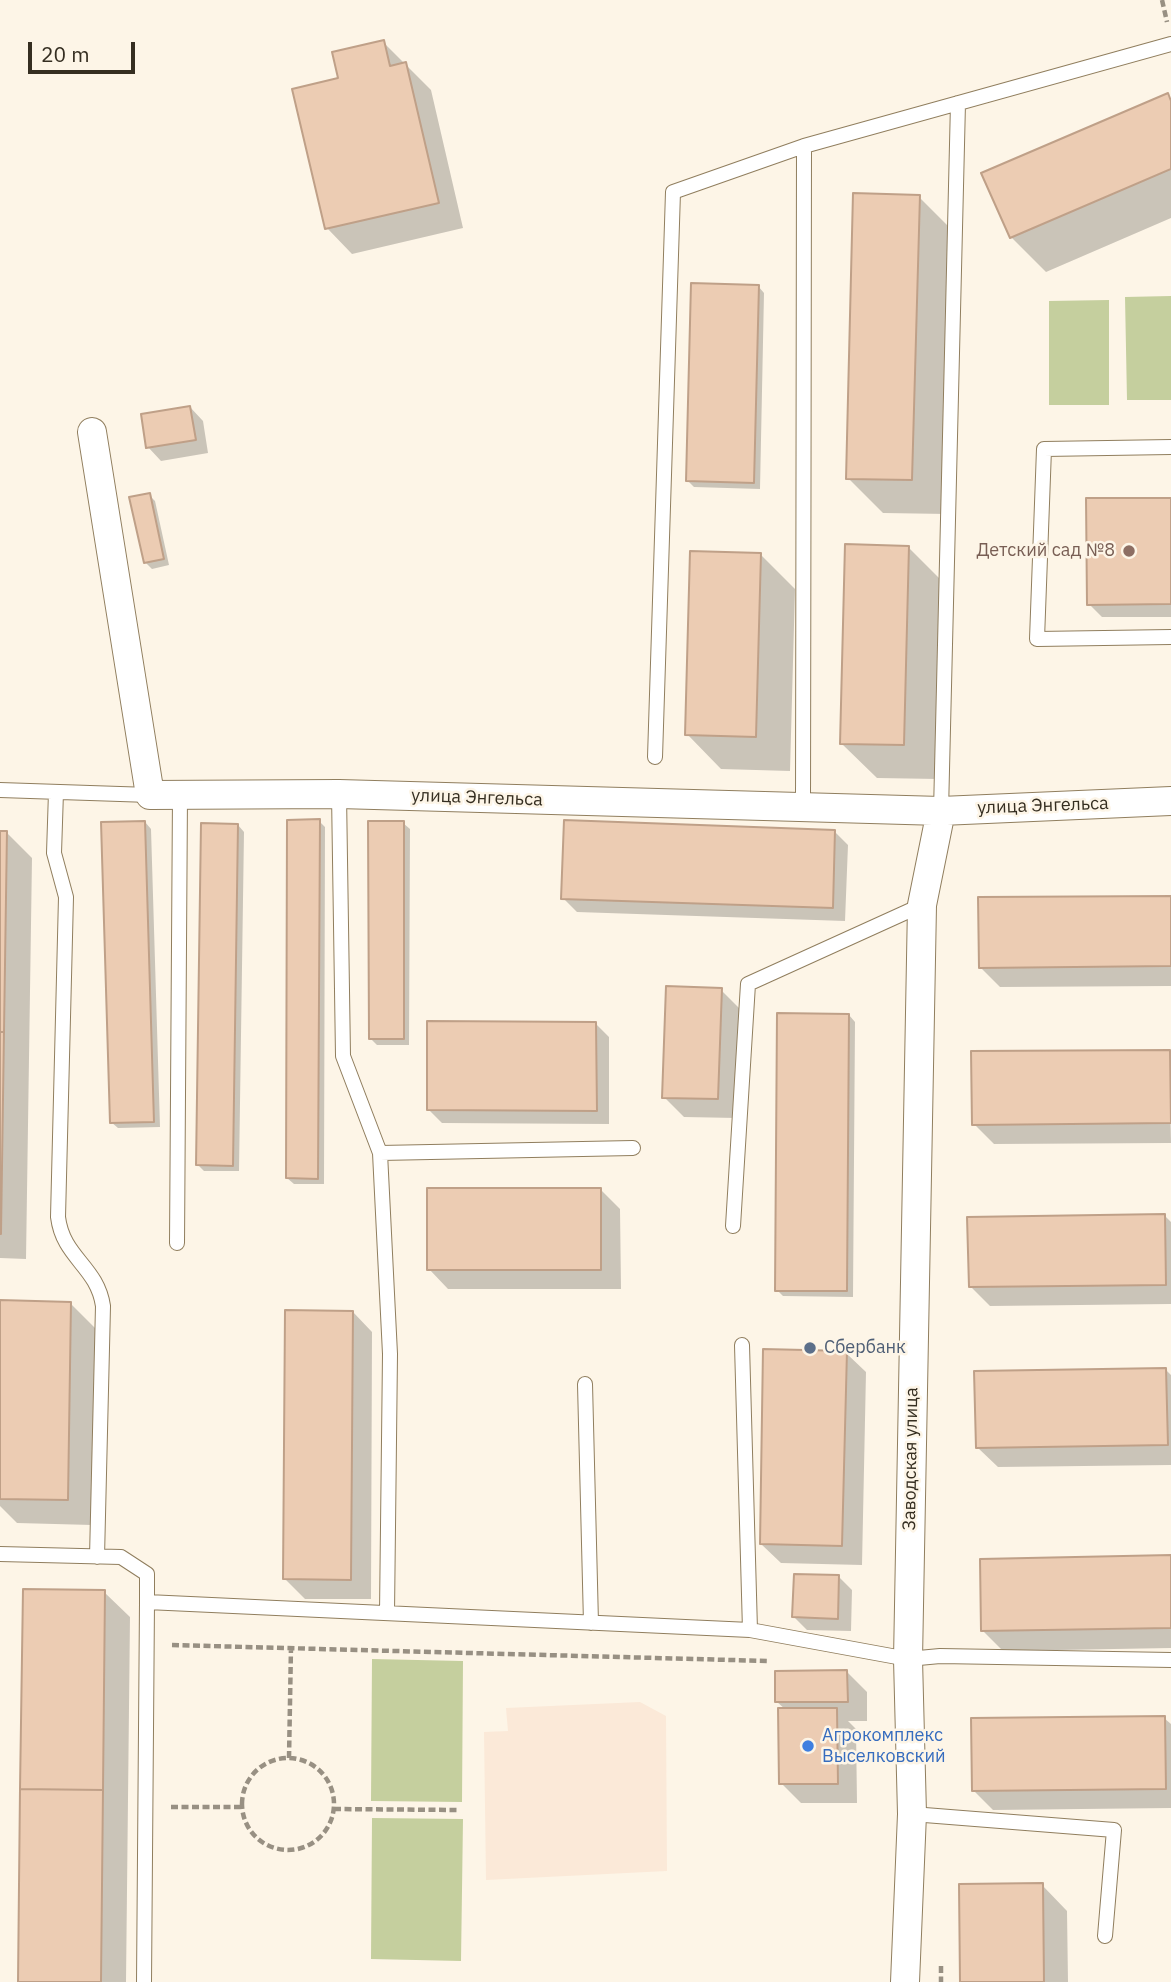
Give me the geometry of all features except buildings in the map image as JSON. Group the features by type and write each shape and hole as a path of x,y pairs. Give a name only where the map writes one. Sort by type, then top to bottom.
{"street":[{"path":"92,432 149,794"},
{"name":"улица Энгельса","path":"149,794 340,794 941,811 1171,801"},
{"name":"Заводская улица","path":"905,1982 912,1814 908,1659 922,905 941,811"}],"lane":[{"path":"655,757 673,192 804,146 1171,44"},
{"path":"941,811 958,103"},
{"path":"803,807 804,146"},
{"path":"1171,447 1044,449 1037,639 1171,637"},
{"path":"0,790 149,794"},
{"path":"56,792 54,853 66,897 58,1217 60,1233 68,1248 101,1291 103,1306 97,1557"},
{"path":"177,1243 180,794"},
{"path":"340,794 343,1056 380,1153 390,1354 387,1613"},
{"path":"733,1226 748,984 922,905"},
{"path":"380,1153 634,1148"},
{"path":"742,1345 750,1630"},
{"path":"586,1384 591,1623"},
{"path":"0,1554 121,1557 147,1574 144,1982"},
{"path":"147,1602 750,1630 908,1659 940,1656 1171,1660"},
{"path":"912,1814 1114,1830 1105,1936"}],"path":[{"path":"147,1645 772,1661"},
{"path":"289,1758 292,1647"},
{"path":"289,1758 304,1761 317,1769 327,1780 333,1794 334,1809 330,1825 319,1839 304,1848 287,1851 270,1848 256,1838 245,1824 241,1807 249,1778 260,1767 274,1760 289,1758"},
{"path":"145,1806 241,1807"},
{"path":"334,1809 458,1810"},
{"path":"941,1954 941,1982"}],"shaded area":[{"path":"640,1702 666,1716 667,1871 486,1880 484,1732 508,1731 506,1708"}],"green space":[{"path":"1171,296 1171,400 1127,400 1125,297"},
{"path":"1109,300 1109,405 1049,405 1049,301"},
{"path":"372,1659 463,1661 462,1802 371,1801"},
{"path":"372,1818 463,1819 461,1961 371,1959"}],"place":[{"name":"Детский сад №8","path":"1129,551"},
{"name":"Сбербанк","path":"810,1348"},
{"name":"Агрокомплекс Выселковский","path":"808,1746"}]}
